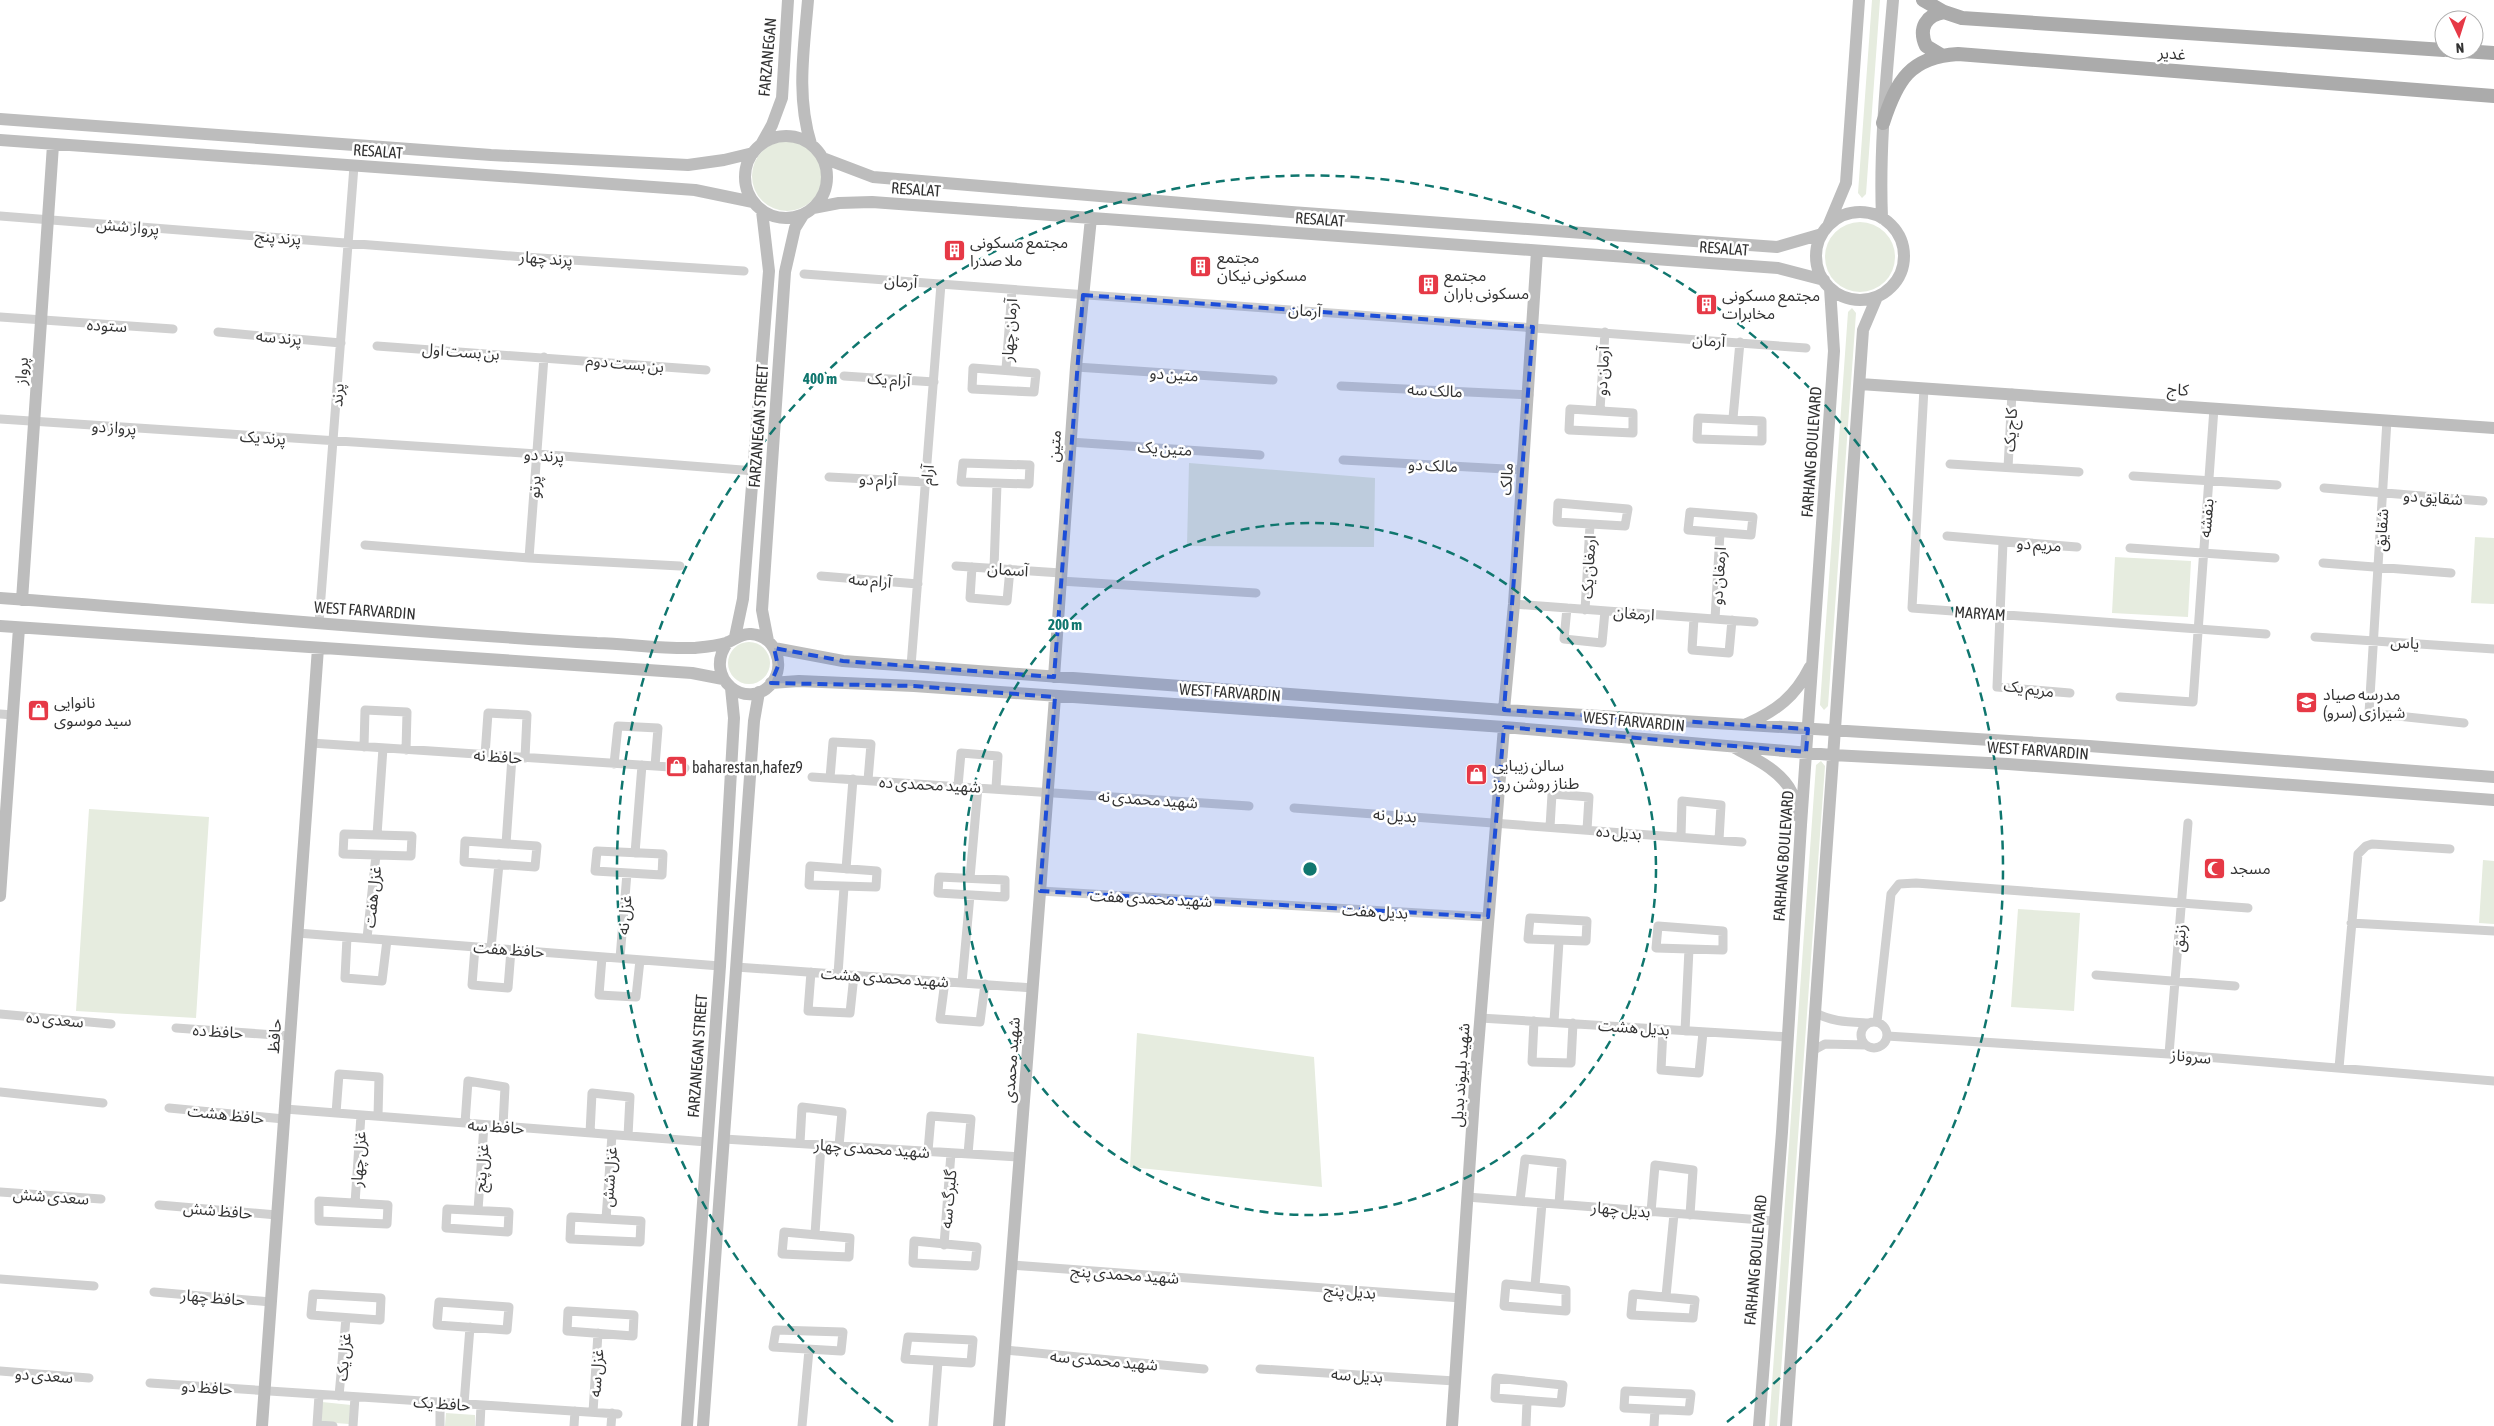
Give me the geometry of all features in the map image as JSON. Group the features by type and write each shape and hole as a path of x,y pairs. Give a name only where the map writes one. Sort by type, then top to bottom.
{"main road":[{"name":"غدیر","path":"1923,0 1944,12 1972,19 2434,49"},
{"path":"1941,55 1926,46 1922,34 1923,27 1929,18 1944,12"},
{"name":"غدیر","path":"1883,123 1895,91 1908,72 1924,60 1941,55 1958,54 2494,96"}],"street":[{"name":"FARZANEGAN","path":"762,144 772,125 782,98 788,0"},
{"path":"808,0 801,97 811,144"},
{"path":"1825,230 1836,220 1854,213 1873,214 1882,218 1897,231 1904,249 1902,269 1893,286 1877,297 1857,300 1848,298 1827,284 1817,263 1817,253 1825,230 1846,182 1859,0"},
{"path":"1882,218 1883,123 1893,0"},
{"name":"RESALAT","path":"0,119 688,166 753,153"},
{"path":"782,136 800,138 811,144 823,158 828,176 822,199 808,212 789,218 775,217 758,206 747,190 745,177 747,164 753,153 762,144 782,136"},
{"name":"RESALAT","path":"0,140 695,190 758,206"},
{"name":"پرواز","path":"22,600 54,145"},
{"name":"RESALAT","path":"823,158 873,177 1291,212 1777,247 1825,230"},
{"name":"پرند","path":"319,623 354,166"},
{"name":"RESALAT","path":"808,212 839,203 872,202 1778,268 1827,284"},
{"name":"FARZANEGAN STREET","path":"732,640 744,599 755,471 768,272 758,206"},
{"name":"FARZANEGAN STREET","path":"771,644 762,610 785,272 795,228 808,212"},
{"name":"پرواز شش","path":"0,216 208,232"},
{"name":"متین","path":"1054,676 1076,367 1091,218"},
{"name":"پرند پنج","path":"208,232 348,242"},
{"name":"پرند چهار","path":"348,242 524,257 744,271"},
{"name":"مالک","path":"1504,710 1514,604 1537,251"},
{"name":"آرمان","path":"804,274 1806,348"},
{"name":"آرام","path":"910,666 941,284"},
{"name":"FARHANG BOULEVARD","path":"1759,1426 1788,1037 1800,825 1834,351 1827,284"},
{"name":"آرمان چهار","path":"1006,370 1012,290"},
{"path":"1786,1426 1863,330 1877,297"},
{"name":"ستوده","path":"0,318 173,328"},
{"name":"پرند سه","path":"218,332 341,343"},
{"name":"آرمان دو","path":"1600,410 1605,332"},
{"path":"1733,418 1740,342"},
{"name":"بن بست اول","path":"377,346 544,356"},
{"name":"بن بست دوم","path":"544,356 706,370"},
{"name":"پرتو","path":"529,558 544,356"},
{"name":"متین دو","path":"1076,367 1273,380"},
{"path":"973,368 1006,370 1036,373 1034,392 972,389 973,368"},
{"name":"آرام یک","path":"844,376 934,382"},
{"name":"کاج","path":"1860,384 2012,393 2494,428"},
{"name":"مالک سه","path":"1341,386 1529,395"},
{"name":"MARYAM","path":"1924,388 1912,608 2266,634"},
{"name":"کاج یک","path":"2008,468 2012,393"},
{"name":"بنفشه","path":"2120,697 2193,702 2214,408"},
{"path":"1570,409 1600,410 1634,413 1633,433 1569,430 1570,409"},
{"path":"1698,418 1733,418 1762,421 1762,441 1697,439 1698,418"},
{"name":"پرواز دو","path":"0,419 194,432"},
{"name":"شقایق","path":"2387,420 2369,713 2464,723"},
{"name":"پرند یک","path":"194,432 333,442"},
{"name":"پرند دو","path":"333,442 537,454 755,471"},
{"name":"متین یک","path":"1070,442 1260,454"},
{"name":"مالک دو","path":"1343,460 1523,470"},
{"path":"963,463 1030,465 1029,484 996,484 961,482 963,463"},
{"name":"کاج یک","path":"1950,464 2079,472"},
{"path":"2133,476 2277,484"},
{"name":"آرام دو","path":"829,477 926,482"},
{"path":"994,568 996,484"},
{"name":"شقایق دو","path":"2324,488 2483,501"},
{"path":"1558,503 1628,509 1625,526 1590,525 1557,522 1558,503"},
{"path":"1690,512 1753,517 1751,535 1720,534 1688,530 1690,512"},
{"name":"ارمغان یک","path":"1585,610 1590,525"},
{"name":"ارمغان دو","path":"1715,619 1720,534"},
{"name":"مریم دو","path":"1947,536 2077,547 2003,542 1999,614"},
{"path":"365,545 529,558 680,566"},
{"path":"2130,548 2275,558"},
{"path":"2323,563 2451,573"},
{"name":"آسمان","path":"956,566 1010,569 1060,577 1256,593"},
{"path":"972,567 970,598 1007,601 1010,569"},
{"name":"آرام سه","path":"822,576 918,584"},
{"name":"WEST FARVARDIN","path":"0,598 530,639 694,648 732,640"},
{"name":"ارمغان","path":"1514,604 1754,622"},
{"path":"1567,608 1564,639 1602,643 1605,611"},
{"name":"مریم یک","path":"1999,614 1997,687 2070,694"},
{"path":"1694,618 1692,650 1729,653 1732,620"},
{"path":"0,626 692,673 727,683 750,694 759,692 771,683 778,666 771,644 752,634 732,640 719,660 727,683"},
{"path":"0,896 6,714 19,628"},
{"name":"یاس","path":"2315,637 2494,649"},
{"name":"WEST FARVARDIN","path":"771,644 843,661 1504,710 2008,740 2494,776"},
{"name":"حافظ","path":"262,1426 318,648"},
{"path":"1746,725 1767,715 1785,702 1800,686 1813,660"},
{"name":"WEST FARVARDIN","path":"771,683 798,682 914,686 1504,727 1832,755 2008,764 2494,800"},
{"name":"FARZANEGAN STREET","path":"687,1426 720,966 734,718 727,683"},
{"name":"FARZANEGAN STREET","path":"703,1426 755,714 759,692"},
{"name":"شهید محمدی","path":"999,1426 1055,697"},
{"path":"364,747 365,710 408,712 406,750"},
{"path":"485,755 488,713 527,715 525,758"},
{"path":"614,764 618,726 658,728 655,766"},
{"name":"شهید بلیوند بدیل","path":"1452,1426 1480,1018 1504,727"},
{"path":"2008,740 2008,764"},
{"path":"830,778 833,742 871,744 868,780"},
{"name":"حافظ نه","path":"311,744 686,768"},
{"path":"1730,746 1760,761 1779,776 1792,792 1800,825"},
{"path":"377,835 383,748"},
{"path":"958,786 960,753 980,754 998,756 996,788"},
{"path":"506,844 512,757"},
{"path":"635,853 642,765"},
{"name":"شهید محمدی ده","path":"812,777 1048,791"},
{"path":"846,869 853,779"},
{"path":"970,878 978,787"},
{"name":"شهید محمدی نه","path":"1048,791 1249,806"},
{"path":"1550,827 1552,794 1589,797 1586,830"},
{"path":"1681,837 1682,801 1721,804 1719,840"},
{"name":"بدیل نه","path":"1294,808 1496,823"},
{"name":"بدیل ده","path":"1496,823 1742,842"},
{"name":"زنبق","path":"2169,1054 2188,823"},
{"path":"344,834 412,836 411,856 376,855 343,854 344,834"},
{"path":"465,840 537,846 535,867 499,864 464,862 465,840"},
{"path":"2339,1068 2358,854 2362,849 2372,844 2450,849"},
{"path":"596,851 663,854 662,874 628,873 595,871 596,851"},
{"name":"غزل هفت","path":"367,938 376,855"},
{"path":"491,948 499,864"},
{"path":"810,866 876,871 878,873 876,889 844,887 807,883 810,866"},
{"name":"غزل نه","path":"620,958 628,873"},
{"path":"940,876 1006,882 1004,898 970,895 938,892 940,876"},
{"path":"1866,1045 1861,1033 1873,1023 1891,894 1899,884 1916,883 2248,908"},
{"path":"838,974 844,887"},
{"name":"شهید محمدی هفت","path":"1040,891 1262,904"},
{"path":"962,983 970,895"},
{"name":"بدیل هفت","path":"1262,904 1488,917"},
{"path":"1530,918 1587,921 1586,941 1559,942 1528,939 1530,918"},
{"path":"2351,923 2494,931"},
{"path":"1658,926 1723,932 1723,950 1689,949 1656,948 1658,926"},
{"name":"حافظ هفت","path":"297,933 720,966"},
{"path":"347,937 345,978 382,981 387,940"},
{"path":"1554,1022 1559,942"},
{"path":"475,947 472,984 508,988 511,950"},
{"path":"1685,1031 1689,949"},
{"path":"602,957 599,995 636,997 640,960"},
{"name":"شهید محمدی هشت","path":"736,967 1033,988"},
{"path":"812,972 808,1011 850,1013 854,975"},
{"path":"2096,975 2235,986"},
{"path":"945,982 940,1019 980,1022 985,984"},
{"path":"1812,1052 1826,1044 1878,1047 1885,1042 1887,1036 1884,1026 1873,1023 1836,1021 1824,1018 1814,1012"},
{"name":"سعدی ده","path":"0,1014 111,1024"},
{"name":"بدیل هشت","path":"1480,1018 1788,1037"},
{"path":"1534,1021 1532,1062 1571,1063 1573,1024"},
{"name":"حافظ ده","path":"176,1028 290,1036"},
{"path":"1663,1029 1662,1070 1699,1073 1703,1032"},
{"name":"سروناز","path":"1887,1036 2169,1054 2494,1081"},
{"path":"336,1113 339,1074 379,1077 378,1116"},
{"path":"465,1123 468,1082 505,1087 503,1126"},
{"path":"0,1092 102,1103"},
{"path":"590,1133 592,1093 630,1097 628,1136"},
{"path":"800,1143 802,1107 842,1112 839,1146"},
{"name":"حافظ هشت","path":"169,1108 284,1114"},
{"name":"حافظ سه","path":"284,1114 336,1113 707,1142"},
{"name":"غزل چهار","path":"355,1203 361,1115"},
{"path":"928,1151 931,1116 971,1119 968,1154"},
{"name":"غزل پنج","path":"478,1210 484,1125"},
{"name":"غزل شش","path":"606,1219 612,1135"},
{"name":"شهید محمدی چهار","path":"724,1139 1020,1157"},
{"path":"815,1234 821,1145"},
{"name":"گلبرگ سه","path":"944,1245 951,1153"},
{"path":"1520,1201 1524,1159 1562,1163 1558,1204"},
{"path":"1651,1212 1655,1165 1693,1170 1690,1215"},
{"name":"سعدی شش","path":"0,1192 101,1199"},
{"name":"بدیل چهار","path":"1468,1197 1774,1221"},
{"path":"320,1201 355,1203 388,1204 387,1224 318,1220 320,1201"},
{"path":"1535,1286 1542,1203"},
{"name":"حافظ شش","path":"159,1205 277,1215"},
{"path":"447,1208 478,1210 509,1212 508,1232 446,1228 447,1208"},
{"path":"1666,1296 1674,1214"},
{"path":"571,1217 606,1219 641,1220 640,1242 570,1239 571,1217"},
{"path":"784,1232 815,1234 850,1238 849,1257 782,1254 784,1232"},
{"path":"914,1241 944,1245 978,1248 975,1266 913,1263 914,1241"},
{"name":"شهید محمدی پنج","path":"1011,1265 1239,1283"},
{"path":"0,1279 94,1286"},
{"name":"بدیل پنج","path":"1239,1283 1461,1298"},
{"path":"1506,1284 1535,1286 1566,1290 1566,1311 1504,1306 1506,1284"},
{"name":"حافظ چهار","path":"154,1292 271,1302"},
{"path":"313,1294 381,1298 380,1320 346,1318 311,1315 313,1294"},
{"path":"1633,1294 1666,1296 1695,1300 1693,1318 1631,1315 1633,1294"},
{"path":"439,1302 509,1307 507,1330 470,1327 437,1325 439,1302"},
{"path":"568,1311 634,1315 633,1336 598,1334 567,1331 568,1311"},
{"name":"غزل یک","path":"340,1396 346,1318"},
{"path":"464,1404 470,1327"},
{"path":"776,1330 843,1332 841,1351 809,1350 773,1347 776,1330"},
{"name":"غزل سه","path":"593,1412 598,1334"},
{"path":"908,1337 973,1340 970,1364 938,1362 905,1359 908,1337"},
{"path":"802,1426 809,1350"},
{"name":"شهید محمدی سه","path":"1005,1350 1204,1369"},
{"path":"933,1426 938,1362"},
{"name":"بدیل سه","path":"1260,1369 1455,1381"},
{"name":"سعدی دو","path":"0,1371 89,1378"},
{"path":"1496,1378 1563,1385 1562,1403 1528,1402 1495,1398 1496,1378"},
{"name":"حافظ دو","path":"150,1383 265,1392"},
{"path":"1625,1391 1691,1394 1689,1411 1655,1410 1624,1408 1625,1391"},
{"name":"حافظ یک","path":"265,1392 615,1413 611,1426"},
{"path":"319,1395 317,1425 333,1426"},
{"path":"353,1426 355,1397"},
{"path":"440,1402 440,1426"},
{"path":"1526,1426 1528,1402"},
{"path":"480,1426 481,1405"},
{"path":"1654,1426 1655,1410"},
{"path":"574,1426 575,1411"}],"highlighted area":[{"path":"1083,295 1533,327 1504,710 1808,729 1806,752 1504,727 1488,917 1040,891 1055,697 914,686 771,683 778,666 774,648 843,661 1054,677"}],"shaded area":[{"path":"1872,0 1880,0 1866,194 1862,198 1858,193"},
{"path":"787,141 800,144 812,151 819,163 822,176 819,189 812,201 800,208 787,211 774,208 762,201 755,189 752,176 755,163 762,151 774,144"},
{"path":"1867,222 1880,228 1889,237 1893,243 1895,257 1893,271 1885,282 1874,290 1853,292 1846,290 1835,282 1827,271 1825,250 1827,243 1835,232 1846,224"},
{"path":"1852,308 1856,313 1828,706 1824,710 1820,705 1848,312"},
{"path":"1189,463 1375,478 1374,547 1187,546"},
{"path":"2475,537 2494,538 2494,604 2471,603"},
{"path":"2115,557 2191,561 2188,617 2112,613"},
{"path":"753,642 761,645 767,651 770,663 767,675 761,681 745,684 737,681 731,675 728,659 731,651 737,645"},
{"path":"1821,761 1825,766 1777,1426 1769,1426 1816,765"},
{"path":"89,809 209,817 196,1018 76,1011"},
{"path":"2483,860 2494,861 2494,924 2479,923"},
{"path":"2018,909 2080,913 2074,1011 2011,1007"},
{"path":"1137,1033 1314,1057 1322,1187 1130,1167"},
{"path":"322,1402 351,1405 349,1424 321,1422"},
{"path":"446,1413 475,1415 475,1426 445,1426"}],"place":[{"name":"مجتمع مسکونی ملا صدرا","path":"954,251"},
{"name":"مجتمع مسکونی نیکان","path":"1201,266"},
{"name":"مجتمع مسکونی باران","path":"1428,284"},
{"name":"مجتمع مسکونی مخابرات","path":"1706,304"},
{"name":"مدرسه صیاد شیرازی (سرو)","path":"2307,703"},
{"name":"نانوایی سید موسوی","path":"38,711"},
{"name":"baharestan,hafez9","path":"676,767"},
{"name":"سالن زیبایی طناز روشن روز","path":"1476,774"},
{"name":"مسجد","path":"2214,868"}]}
